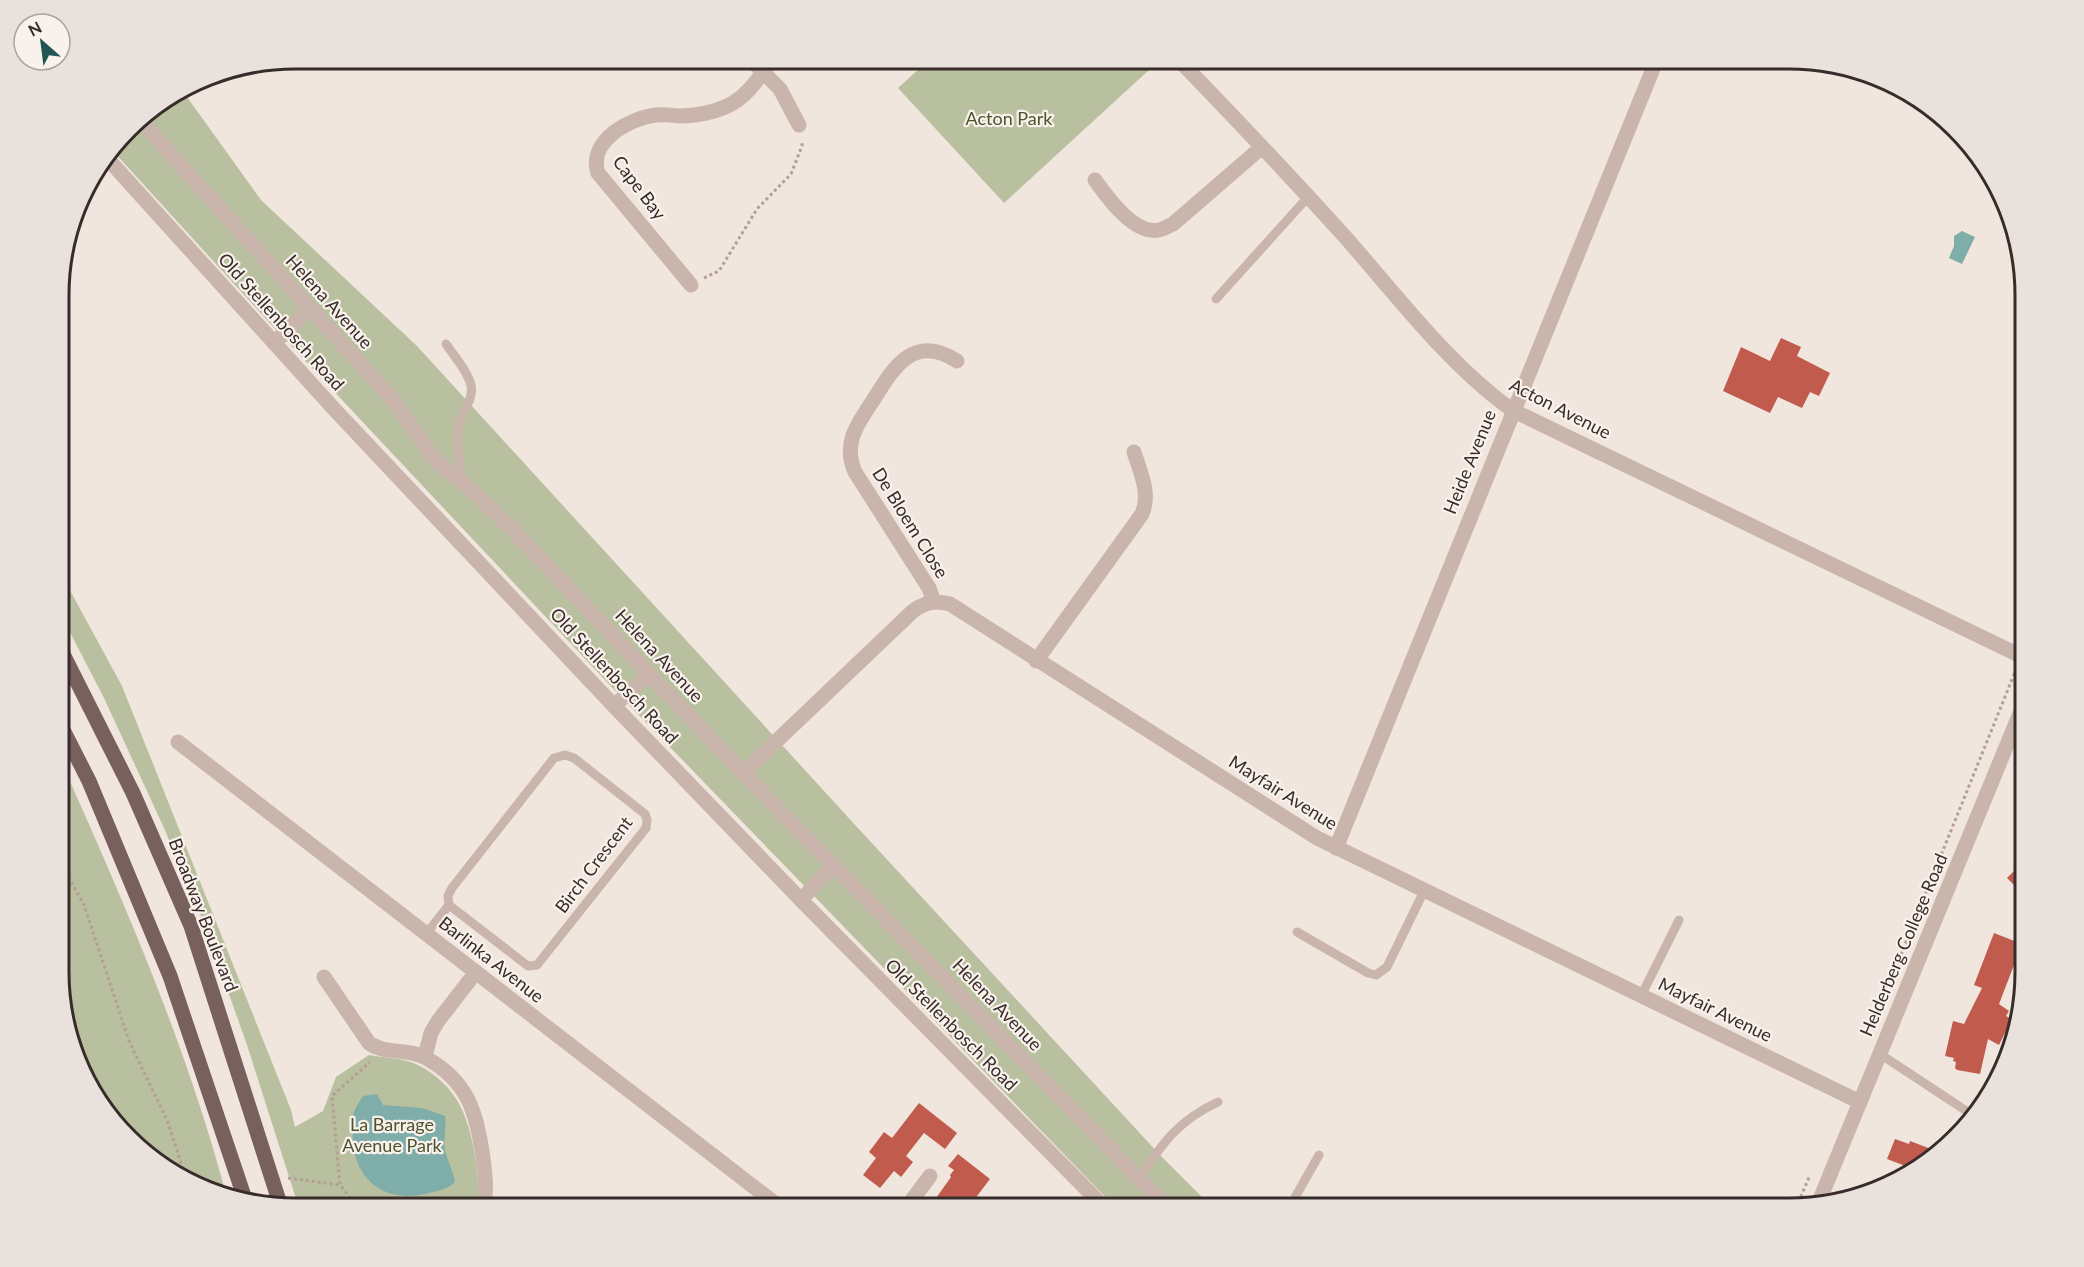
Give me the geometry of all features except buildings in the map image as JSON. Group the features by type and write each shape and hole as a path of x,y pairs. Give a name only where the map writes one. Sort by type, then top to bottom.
{"main road":[{"name":"Broadway Boulevard","path":"69,666 133,794 190,926 279,1198"},
{"path":"69,742 89,781 170,976 243,1192"}],"street":[{"path":"761,69 780,89 799,125"},
{"name":"Cape Bay","path":"692,285 598,172 596,153 607,139 636,120 657,115 694,115 724,108 743,97 766,69"},
{"name":"Acton Avenue","path":"1188,69 1453,358 1494,397 1512,410 2015,653"},
{"name":"Heide Avenue","path":"1336,848 1652,69"},
{"name":"Helena Avenue","path":"145,126 393,400 434,459 512,529 743,773 1158,1198"},
{"path":"1095,180 1125,216 1147,229 1158,230 1173,224 1262,147"},
{"name":"Old Stellenbosch Road","path":"112,163 334,409 614,706 801,900 1095,1198"},
{"path":"274,343 309,309"},
{"name":"De Bloem Close","path":"934,602 929,588 855,472 850,458 850,441 857,425 890,373 904,358 929,351 944,354 957,361"},
{"path":"1036,661 1142,514 1146,493 1134,452"},
{"path":"743,773 913,611 919,606 934,602"},
{"name":"Mayfair Avenue","path":"934,602 950,604 1036,661 1336,848 1860,1102"},
{"path":"614,706 649,674"},
{"name":"Helderberg College Road","path":"1821,1196 2015,725"},
{"name":"Barlinka Avenue","path":"178,742 768,1198"},
{"path":"801,900 834,864"},
{"path":"425,1056 431,1033 438,1021 476,972"},
{"path":"324,977 369,1043 384,1050 425,1056 452,1076 461,1087 478,1124 486,1184 484,1198"},
{"path":"914,1198 930,1176"}],"lane":[{"path":"1216,299 1308,197"},
{"path":"446,344 472,387 459,422 462,482"},
{"name":"Birch Crescent","path":"426,934 449,905 448,896 452,888 554,758 565,755 574,758 645,814 646,828 537,965 528,966 449,905"},
{"path":"1297,932 1368,973 1376,975 1387,967 1424,891"},
{"path":"1641,996 1679,920"},
{"path":"1880,1054 1967,1111"},
{"path":"1139,1179 1160,1146 1183,1122 1218,1102"},
{"path":"1295,1198 1319,1155"}],"path":[{"path":"692,285 719,271 757,209 791,174 802,146 799,125"},
{"path":"1880,1007 2015,677"},
{"path":"69,878 84,905 129,1041 167,1120 183,1168"},
{"path":"350,1198 340,1185 332,1096 384,1050"},
{"path":"1800,1198 1814,1167"},
{"path":"273,1176 340,1185"}],"green space":[{"name":"Acton Park","path":"919,69 1150,69 1004,203 898,88"},
{"path":"187,96 261,200 417,346 857,827 1160,1155 1203,1198 1106,1198 605,680 266,319 117,156 146,125"},
{"name":"La Barrage Avenue Park","path":"69,589 122,686 291,1110 295,1127 323,1111 336,1077 369,1055 413,1063 432,1073 444,1083 460,1106 473,1147 478,1198 296,1198 247,1045 203,921 164,828 104,698 69,630"},
{"path":"69,780 152,975 211,1141 224,1187 182,1168 135,1132 107,1098 86,1059 73,1016 69,987"}],"water":[{"path":"1962,231 1975,237 1962,264 1949,258 1954,246 1954,236"},
{"path":"377,1094 383,1105 422,1108 445,1116 446,1154 455,1182 452,1185 441,1190 409,1196 394,1195 371,1183 363,1173 353,1146 353,1114 363,1096"}]}
